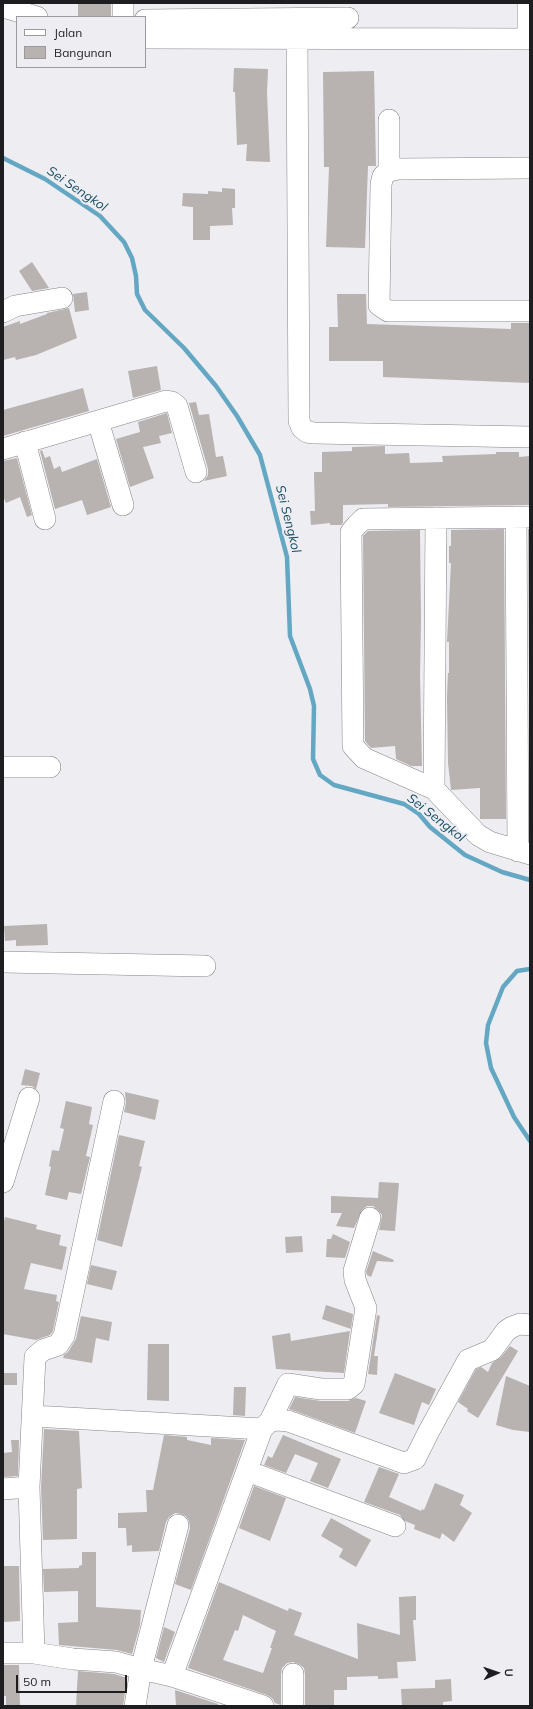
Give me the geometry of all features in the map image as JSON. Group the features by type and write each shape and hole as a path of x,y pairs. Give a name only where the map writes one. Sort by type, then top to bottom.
{"street":[{"path":"123,3 123,16"},
{"path":"146,20 348,19 386,40 529,39 528,3"},
{"path":"3,7 34,16"},
{"path":"146,38 297,38 348,19"},
{"path":"297,38 299,421 302,428 307,432 314,433 530,437"},
{"path":"388,120 389,171"},
{"path":"530,168 398,169 389,171 383,176 381,184 379,306 388,311 530,311"},
{"path":"4,308 62,298"},
{"path":"3,449 166,401 172,402 177,406 196,472"},
{"path":"98,421 123,505"},
{"path":"25,442 45,519"},
{"path":"523,517 524,852 490,842 478,835 434,789 364,758 353,746 351,532 363,519 523,517"},
{"path":"434,789 436,518"},
{"path":"3,767 50,767"},
{"path":"3,962 205,966"},
{"path":"3,1182 29,1098"},
{"path":"34,1652 29,1487 35,1357 43,1350 58,1345 64,1336 114,1101"},
{"path":"172,1676 247,1471 266,1425 288,1384 321,1389 348,1389 354,1384 366,1308 355,1280 354,1271 370,1218"},
{"path":"33,1416 266,1425 288,1421 404,1463 410,1462 415,1459 468,1360 492,1350 506,1331 512,1327 520,1324 530,1325"},
{"path":"247,1471 395,1526"},
{"path":"3,1489 29,1487"},
{"path":"135,1706 141,1669 178,1525"},
{"path":"3,1652 34,1652 73,1659 116,1662 172,1676 263,1706"},
{"path":"293,1674 293,1706"}],"building":[{"path":"78,3 111,3 111,16 78,16"},
{"path":"234,68 268,69 267,93 270,162 246,161 247,144 237,145 235,92 233,92"},
{"path":"374,71 376,166 368,166 365,248 326,247 329,167 324,167 323,72"},
{"path":"222,188 235,189 235,208 232,208 233,225 210,226 210,240 193,240 193,207 182,206 183,193 208,194 208,191 222,192"},
{"path":"32,262 49,288 32,291 19,271"},
{"path":"87,292 89,310 75,312 73,294"},
{"path":"337,294 366,294 367,324 511,329 511,323 530,323 530,383 383,377 383,361 329,361 329,327 338,327"},
{"path":"69,308 77,338 36,355 16,360 15,357 3,360 3,327 20,321 20,324 47,313"},
{"path":"157,366 161,390 133,398 128,371"},
{"path":"83,388 89,411 3,436 3,410"},
{"path":"196,402 199,415 209,414 216,457 223,456 227,476 204,481 208,475 208,469 189,403"},
{"path":"167,413 172,433 159,436 161,443 143,447 154,478 130,487 116,439 140,432 138,422"},
{"path":"385,446 385,454 409,453 410,463 443,462 442,456 496,454 496,452 519,452 519,457 530,456 530,505 388,507 388,504 343,505 343,523 341,525 330,525 330,523 311,525 310,511 315,511 314,472 322,472 322,452 352,451 352,447"},
{"path":"42,450 45,458 50,456 54,469 60,466 62,472 97,459 111,507 87,515 82,500 55,509 40,451"},
{"path":"17,458 32,515 27,517 20,497 6,503 3,496 3,461"},
{"path":"504,529 506,819 480,819 480,788 451,790 448,763 447,697 449,642 447,642 451,563 449,563 449,546 451,546 451,530"},
{"path":"528,529 530,529 530,820"},
{"path":"420,530 420,675 422,766 411,766 396,759 395,746 371,748 365,741 363,536 368,531"},
{"path":"47,924 48,945 16,946 16,940 5,941 4,926"},
{"path":"25,1069 40,1073 36,1089 32,1086 21,1085"},
{"path":"125,1092 159,1100 155,1120 124,1112 126,1103"},
{"path":"66,1101 92,1107 89,1124 93,1125 86,1156 90,1157 81,1194 69,1192 67,1200 45,1195 51,1167 49,1166 52,1150 59,1151 64,1129 60,1128"},
{"path":"119,1135 145,1141 139,1166 142,1167 122,1247 97,1240"},
{"path":"379,1182 399,1183 395,1231 379,1230 382,1215 373,1206 367,1206 362,1210 354,1228 336,1226 342,1213 331,1213 331,1196 378,1198"},
{"path":"5,1217 37,1225 36,1229 61,1235 59,1245 67,1247 62,1270 31,1263 24,1289 57,1295 56,1301 59,1302 53,1331 50,1335 36,1340 3,1334 3,1226"},
{"path":"333,1234 350,1242 345,1258 326,1257 327,1239 331,1239"},
{"path":"302,1236 303,1252 286,1253 285,1237"},
{"path":"373,1251 394,1260 393,1262 377,1261 371,1277 367,1275 366,1272"},
{"path":"91,1265 117,1271 112,1290 87,1284"},
{"path":"326,1305 353,1314 351,1329 322,1319"},
{"path":"377,1315 380,1316 374,1356 378,1356 377,1375 368,1374"},
{"path":"81,1316 112,1322 109,1341 96,1338 92,1363 63,1358 76,1339"},
{"path":"350,1331 344,1373 276,1369 272,1336 290,1333 291,1341"},
{"path":"148,1344 169,1344 169,1401 147,1400"},
{"path":"510,1346 518,1351 478,1418 467,1411 468,1409 458,1402 476,1369 481,1367 488,1372 492,1363 501,1357"},
{"path":"3,1373 17,1373 17,1385 3,1385"},
{"path":"395,1373 436,1389 429,1405 422,1402 414,1425 379,1413"},
{"path":"506,1376 530,1386 530,1432 513,1430 496,1425"},
{"path":"234,1387 246,1387 245,1416 233,1415"},
{"path":"295,1397 321,1401 348,1401 356,1398 366,1401 355,1433 289,1409"},
{"path":"44,1429 79,1431 82,1488 77,1489 77,1539 43,1540 41,1487"},
{"path":"164,1435 187,1437 187,1440 211,1445 211,1438 245,1440 191,1590 175,1584 190,1528 189,1521 186,1516 175,1513 169,1517 166,1522 159,1551 132,1552 132,1545 127,1546 126,1528 118,1528 118,1513 147,1512 146,1490 153,1490"},
{"path":"283,1435 341,1459 328,1488 310,1481 318,1463 295,1454 286,1473 264,1465 268,1456 272,1458"},
{"path":"11,1440 19,1440 18,1476 3,1477 3,1453 12,1452"},
{"path":"379,1467 399,1474 389,1497 421,1511 422,1509 424,1510 435,1483 464,1495 460,1505 472,1513 454,1542 442,1533 440,1539 414,1529 415,1525 405,1521 400,1515 364,1502"},
{"path":"254,1486 286,1498 270,1541 239,1528"},
{"path":"331,1518 371,1540 356,1567 339,1557 343,1549 321,1536"},
{"path":"82,1552 96,1552 96,1607 141,1610 140,1625 132,1654 117,1650 59,1645 58,1623 78,1622 78,1591 44,1592 43,1569 79,1568 79,1566 82,1565"},
{"path":"3,1566 19,1566 20,1621 3,1622"},
{"path":"219,1582 288,1611 289,1608 302,1613 294,1635 358,1659 357,1623 400,1635 399,1597 416,1596 416,1620 413,1620 416,1661 397,1662 398,1678 378,1679 378,1676 347,1677 347,1690 334,1690 334,1706 305,1706 304,1668 293,1662 287,1663 282,1668 281,1705 275,1703 272,1698 267,1695 188,1668","holes":["243,1615 276,1631 270,1648 272,1648 263,1673 223,1660 235,1630 238,1631"]},
{"path":"164,1627 175,1632 164,1662 156,1658"},
{"path":"3,1665 19,1665 20,1706 6,1706 6,1696 3,1696"},
{"path":"78,1671 114,1674 127,1678 123,1706 76,1706"},
{"path":"451,1679 452,1701 443,1702 443,1706 402,1706 401,1689 435,1688 435,1680"},
{"path":"175,1690 218,1704 218,1705 176,1706"}],"waterway":[{"name":"Sei Sengkol","path":"3,158 45,179 100,216 124,242 132,258 136,276 137,294 145,310 184,348 216,386 237,416 260,455 287,557 290,636 310,689 314,706 313,759 320,775 334,785 404,804 419,814 430,827 465,855 502,872 530,880"},
{"name":"Sei Sengkol","path":"530,969 517,971 503,987 488,1025 486,1043 491,1068 514,1117 530,1141"}]}
